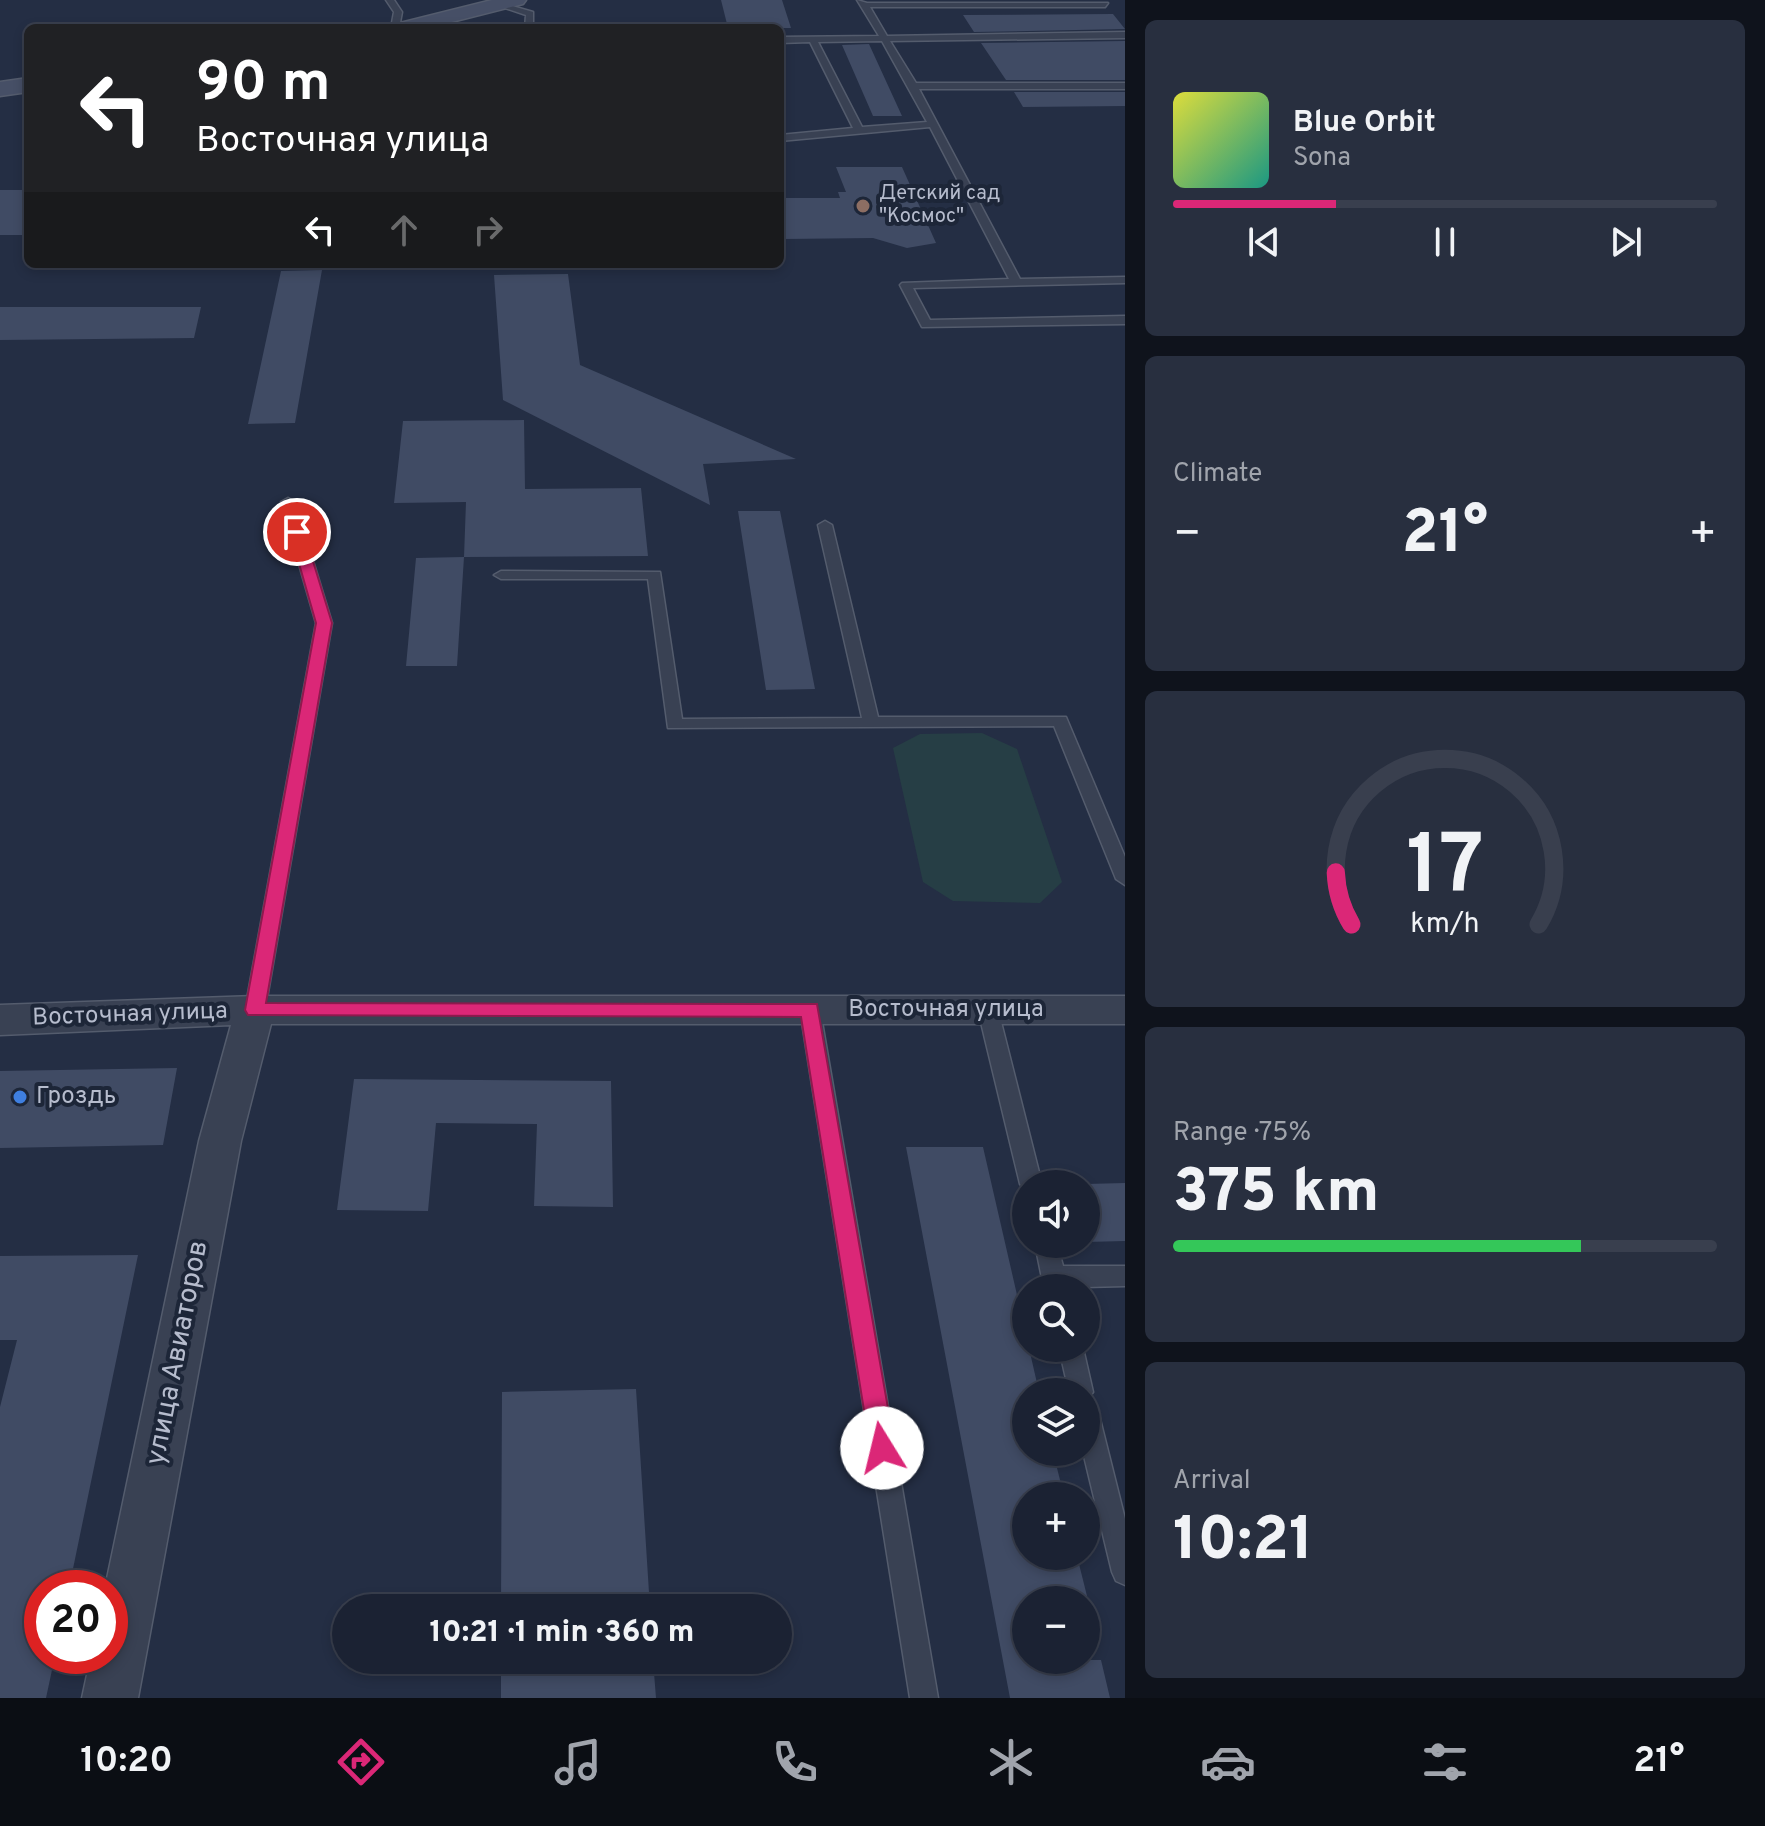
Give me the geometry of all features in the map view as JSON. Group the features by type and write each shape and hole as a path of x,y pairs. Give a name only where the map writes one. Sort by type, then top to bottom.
{"street":[{"path":"420,24 511,3"},
{"path":"0,89 24,86"},
{"name":"Восточная улица","path":"0,1020 255,1010 1125,1010"},
{"name":"улица Авиаторов","path":"110,1698 220,1141 255,1010"}],"lane":[{"path":"390,0 398,12 396,24"},
{"path":"862,2 1105,5"},
{"path":"862,2 913,86 1016,282"},
{"path":"511,3 530,14 529,24"},
{"path":"784,40 1125,35"},
{"path":"813,40 859,130"},
{"path":"913,86 1125,86"},
{"path":"784,138 931,124"},
{"path":"1125,280 906,285 926,324 1125,320"},
{"path":"255,1010 324,623 288,502"},
{"path":"825,525 871,723"},
{"path":"501,575 655,575 674,724 1060,721 1125,879"},
{"path":"810,1010 924,1698"},
{"path":"988,1010 1028,1170"},
{"path":"1100,1278 1125,1276"},
{"path":"1100,1463 1121,1540 1125,1572"}],"shaded area":[{"path":"982,733 1017,749 1062,882 1040,903 953,901 923,882 893,748 920,734"}],"building":[{"path":"721,0 782,0 791,28 784,28 784,24 727,24"},
{"path":"1113,14 1125,29 974,32 963,15"},
{"path":"1125,41 1125,80 1006,80 981,43"},
{"path":"869,44 902,116 873,116 842,45"},
{"path":"1014,92 1125,92 1125,106 1023,107"},
{"path":"836,167 902,167 936,243 907,248 873,238 784,239 784,198 840,198 838,192 846,192"},
{"path":"0,190 24,190 24,235 0,235"},
{"path":"322,270 295,423 248,424 281,271"},
{"path":"568,274 580,365 796,459 703,464 710,505 503,400 494,275"},
{"path":"0,307 201,307 194,338 0,340"},
{"path":"524,420 525,489 641,488 648,556 464,557 466,502 394,503 403,421"},
{"path":"738,511 780,511 815,689 766,690"},
{"path":"464,557 457,666 406,666 416,558"},
{"path":"177,1068 163,1145 0,1148 0,1071"},
{"path":"354,1079 611,1081 613,1207 534,1206 537,1124 436,1123 428,1211 337,1210"},
{"path":"906,1147 983,1147 1012,1274 1012,1362 1032,1362 1036,1378 1012,1378 1012,1466 1056,1466 1060,1482 1012,1482 1012,1570 1080,1570 1084,1586 1012,1586 1012,1674 1100,1674 1101,1660 1110,1698 1010,1698"},
{"path":"1125,1183 1125,1241 1100,1242 1100,1184"},
{"path":"138,1255 73,1570 24,1570 24,1674 51,1674 46,1698 0,1698 0,1407 17,1340 0,1340 0,1256"},
{"path":"636,1389 649,1594 501,1594 502,1392"},
{"path":"501,1674 654,1674 656,1698 501,1698"}],"place":[{"name":"Детский сад \"Космос\"","path":"863,206"},
{"name":"Гроздь","path":"20,1097"}],"route":[{"path":"297,532 324,623 255,1010 810,1010 882,1448"}]}
